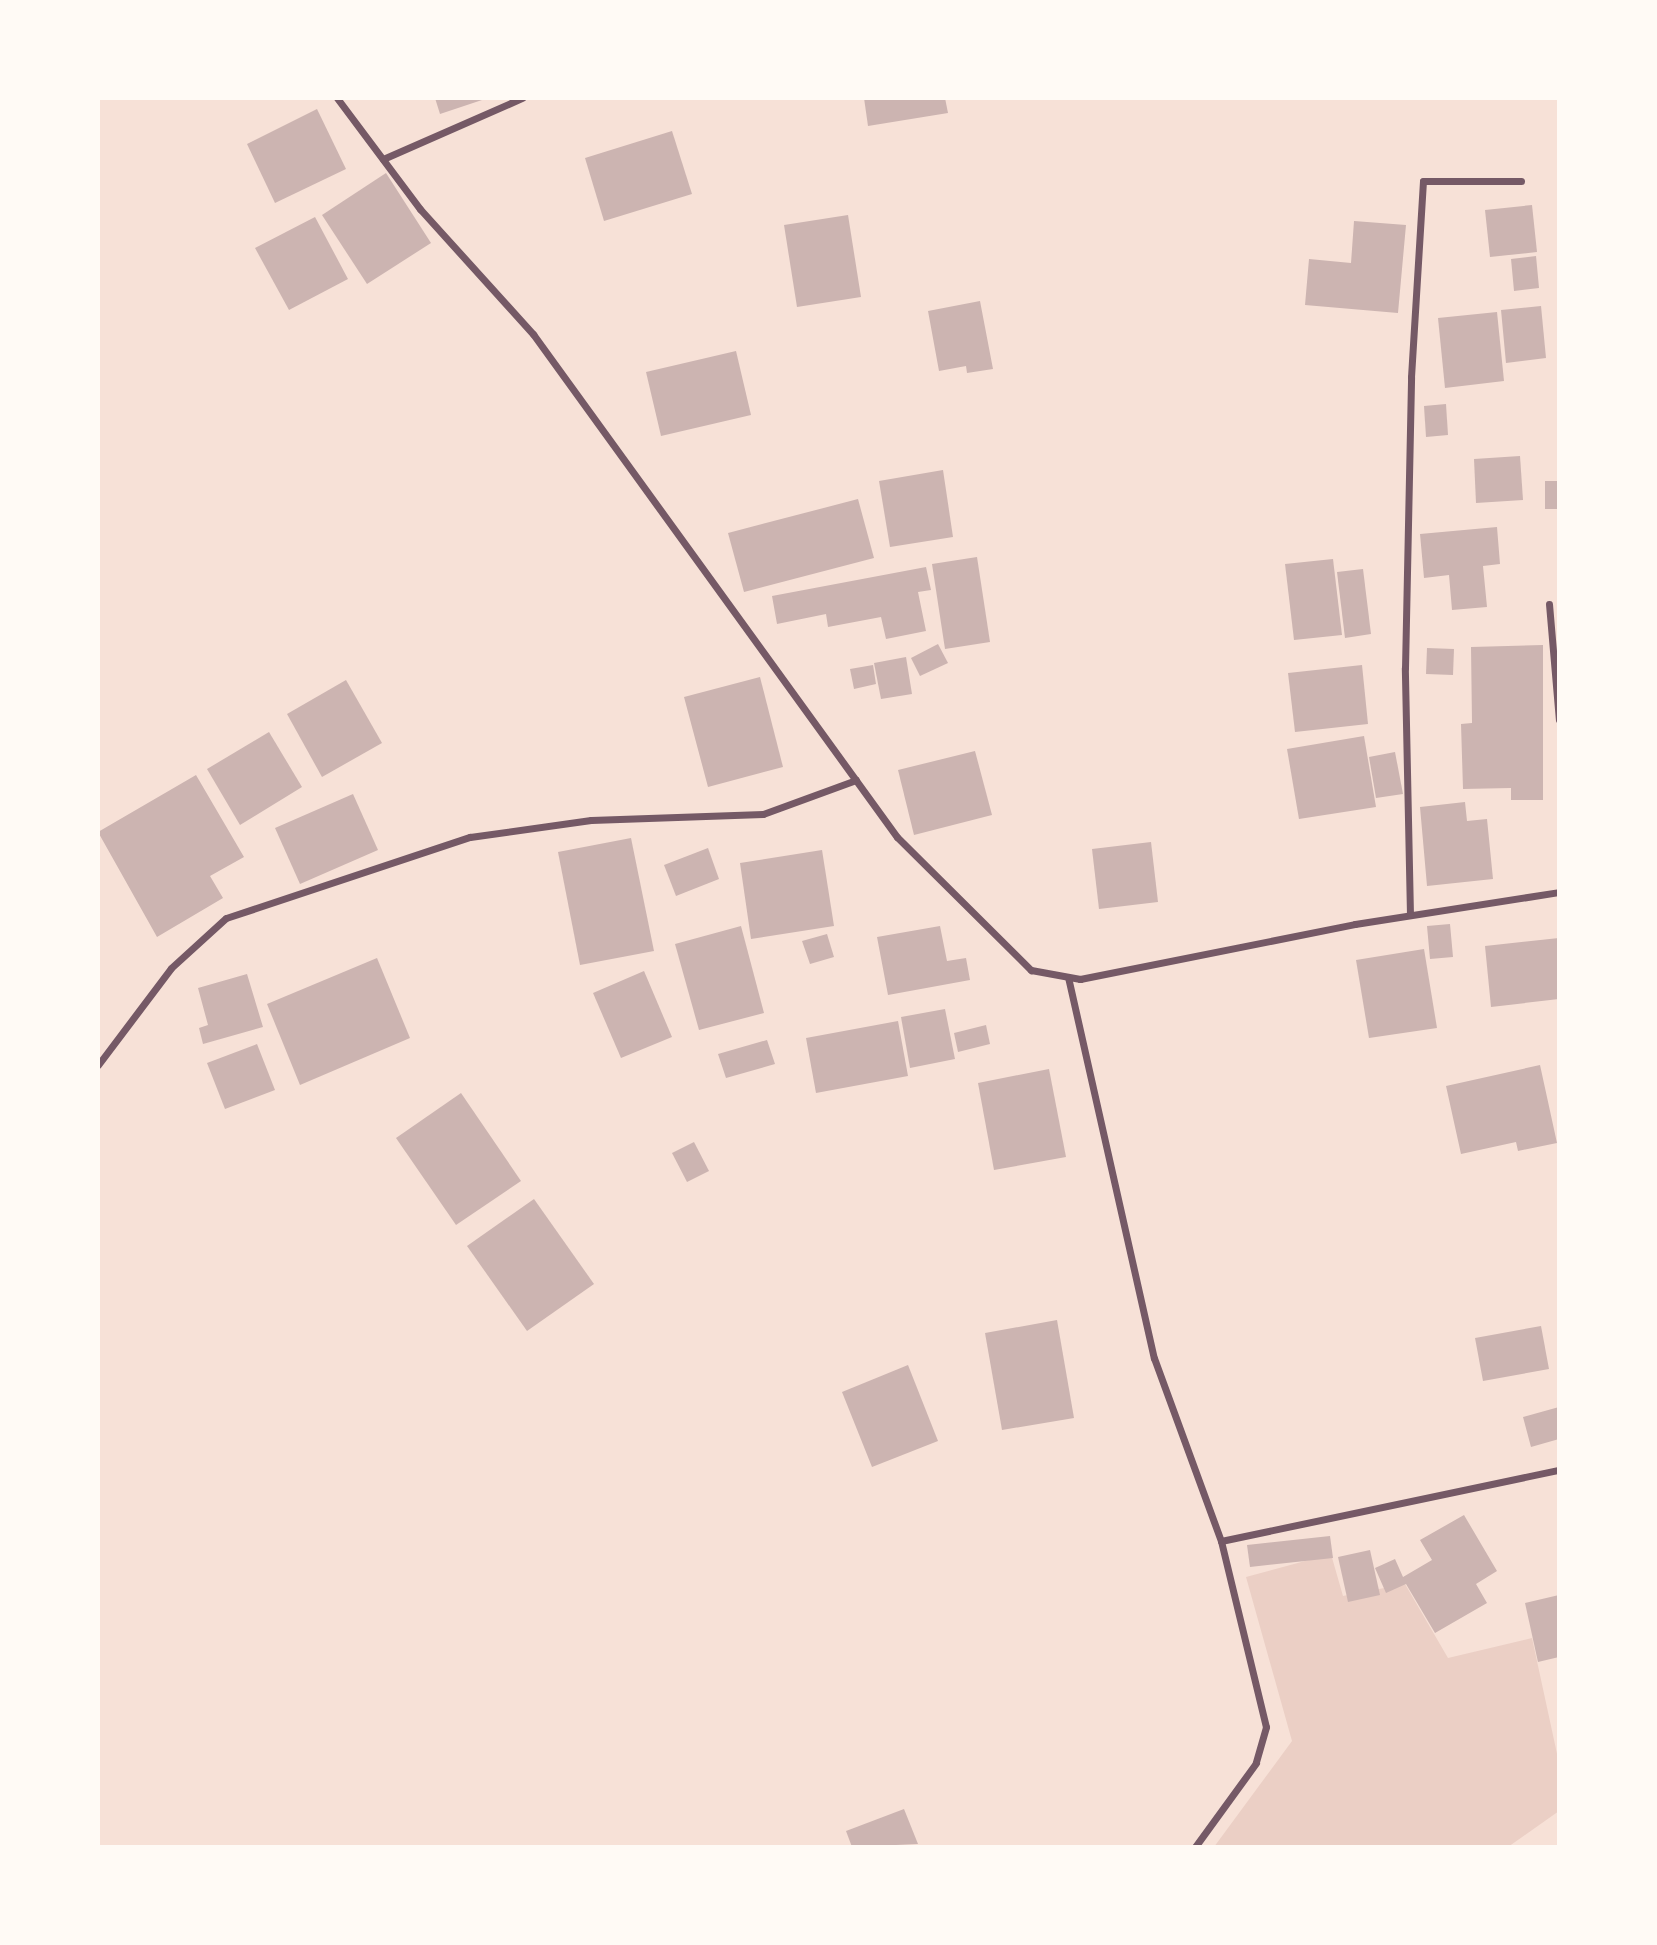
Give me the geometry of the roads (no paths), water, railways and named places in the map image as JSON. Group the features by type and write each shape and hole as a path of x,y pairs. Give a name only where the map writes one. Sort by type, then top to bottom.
{"street":[{"path":"337,98 420,209 533,334 897,837 1031,970 1080,979 1410,915 1559,892"},
{"path":"383,159 522,98"},
{"path":"1410,915 1405,668 1411,377 1423,181 1521,181"},
{"path":"1549,604 1559,720"},
{"path":"98,1065 171,968 226,918 470,837 591,820 763,814 856,780"},
{"path":"1068,977 1154,1357 1221,1541 1266,1727 1256,1763 1195,1847"},
{"path":"1221,1541 1559,1469"}]}
